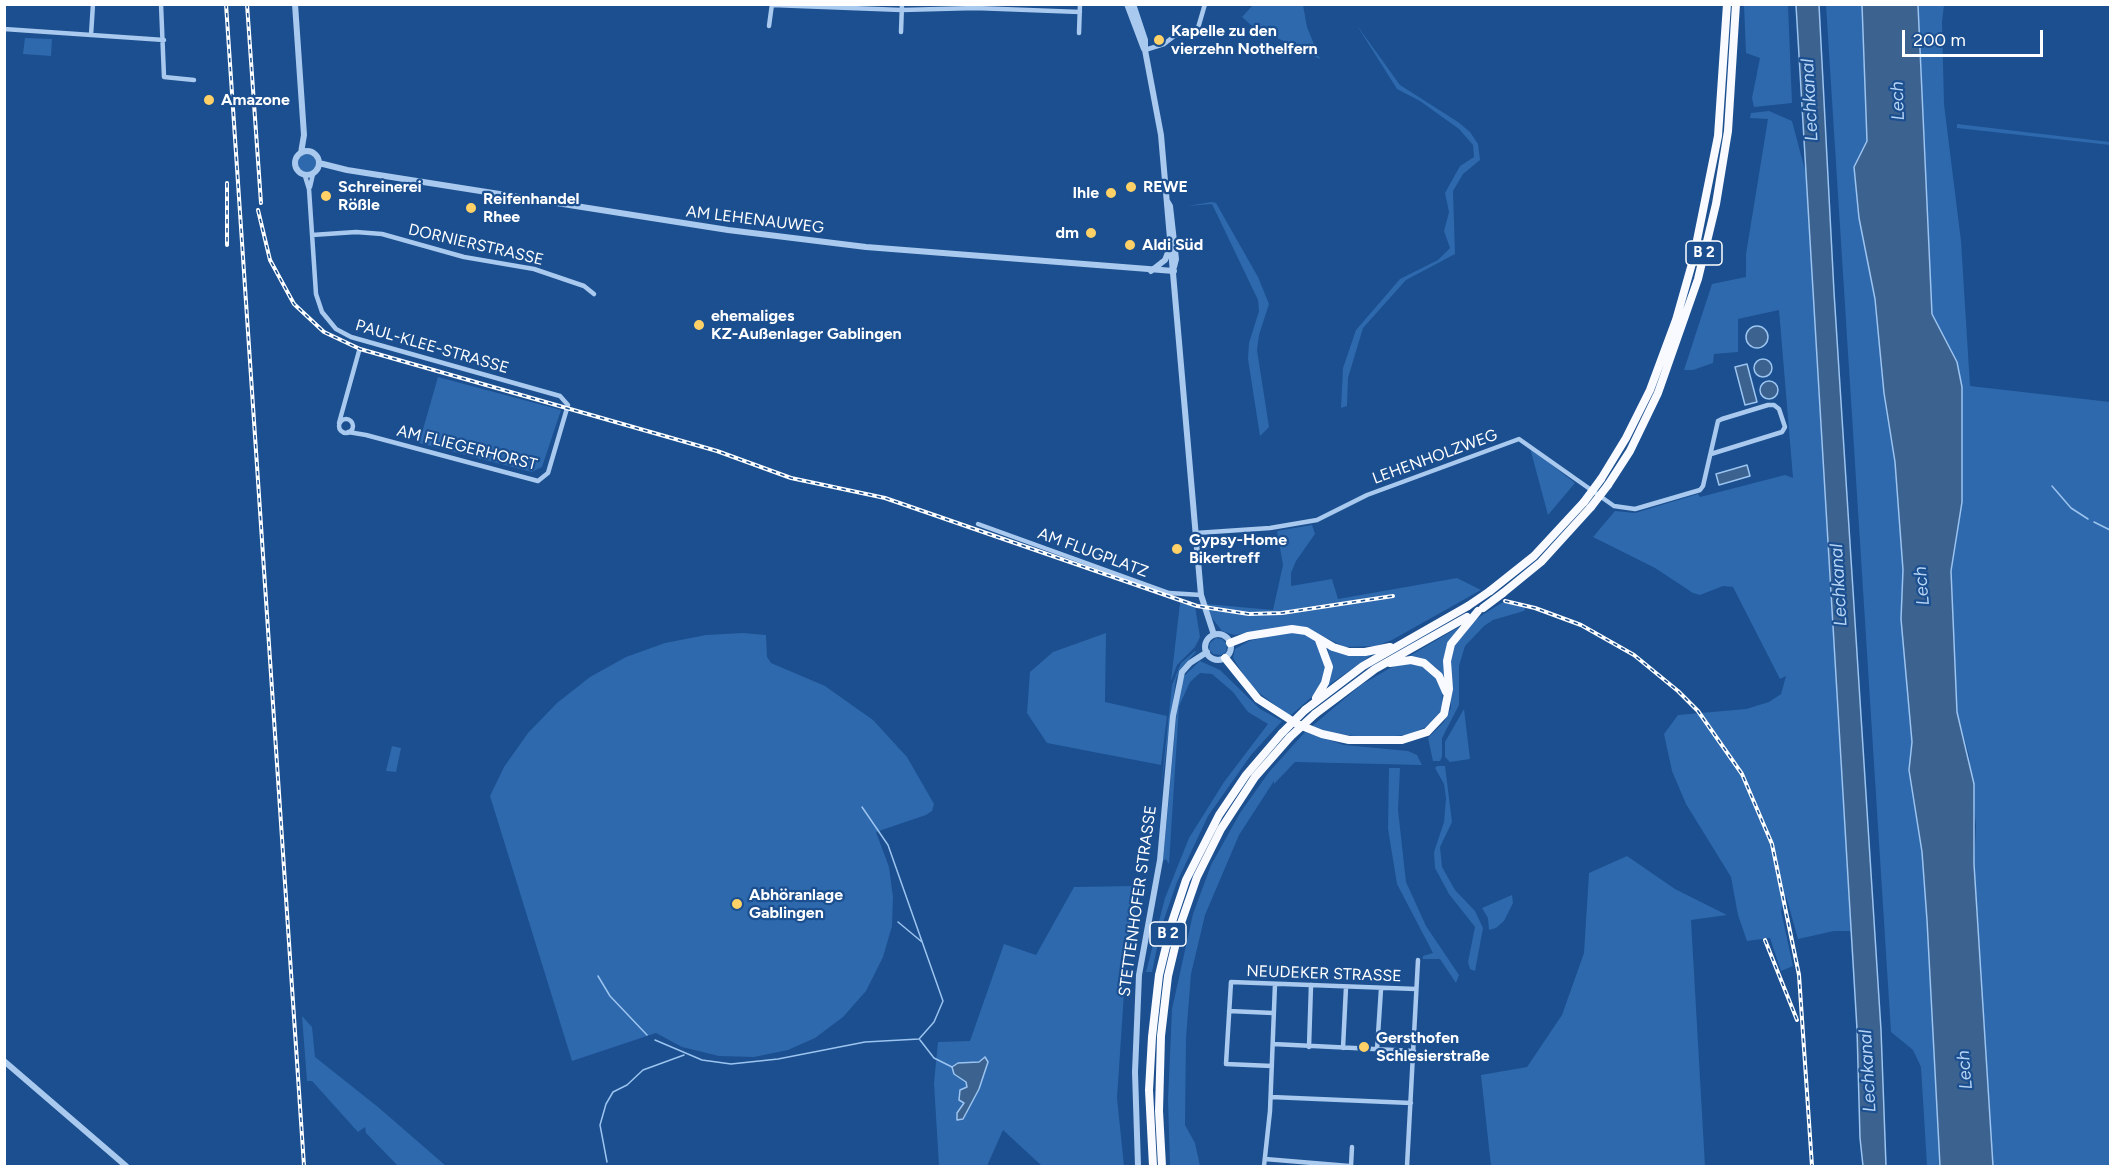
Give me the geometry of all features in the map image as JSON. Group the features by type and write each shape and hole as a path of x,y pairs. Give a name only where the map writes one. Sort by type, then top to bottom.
{"highway":[{"name":"B 2","path":"1605,482 1650,390 1670,336 1693,260 1718,136 1727,4"},
{"name":"B 2","path":"1162,1167 1159,1111 1161,1036 1168,976 1180,926 1197,877 1221,829 1255,777 1290,737 1315,714 1383,664 1480,609 1541,562 1588,505 1635,441 1658,393 1698,279 1716,204 1728,131 1736,4"},
{"name":"B 2","path":"1153,1167 1150,1110 1152,1037 1159,975 1172,922 1186,880 1218,815 1246,775 1282,733 1312,704 1353,672 1490,591 1534,556 1588,505"},
{"path":"1225,658 1258,699 1280,715 1322,734 1349,740 1391,742 1422,734 1440,721 1448,698 1447,661 1451,644 1480,609"},
{"path":"1230,643 1248,636 1288,629 1302,630 1349,652 1365,652 1398,645"},
{"path":"1312,704 1328,674 1328,660 1319,639"},
{"path":"1383,664 1404,660 1424,663 1439,676 1448,698"}],"street":[{"path":"91,35 93,4"},
{"path":"161,4 164,80 194,80"},
{"path":"296,4 304,135 301,153 296,158 295,165 298,172 305,176 336,168"},
{"path":"1079,33 1080,4"},
{"path":"1127,4 1144,50 1161,135 1201,595 1214,635"},
{"path":"1133,4 1145,39 1144,50"},
{"path":"1144,50 1164,44 1177,34 1191,32 1198,28 1205,4"},
{"path":"769,27 772,5 1011,7 1080,12"},
{"path":"901,32 902,7"},
{"path":"4,29 164,40"},
{"path":"304,135 310,152"},
{"path":"301,153 310,152 317,156 319,163 315,172"},
{"path":"319,163 336,168"},
{"name":"AM LEHENAUWEG","path":"336,168 564,206 790,238 1151,271 1174,269"},
{"name":"PAUL-KLEE-STRASSE","path":"309,189 315,172"},
{"name":"PAUL-KLEE-STRASSE","path":"305,176 309,189 319,304 328,320 342,334 560,396"},
{"path":"1167,200 1176,259 1174,269"},
{"name":"DORNIERSTRASSE","path":"312,235 356,232 382,234 464,257 534,270 584,286 594,294"},
{"path":"1151,271 1165,260 1170,247"},
{"path":"346,399 346,410 352,428 348,432 341,431 339,423 359,351"},
{"name":"AM FLIEGERHORST","path":"348,432 538,481 548,473 568,409 567,401 560,396"},
{"name":"LEHENHOLZWEG","path":"1196,533 1270,528 1317,520 1367,495 1519,439 1614,506 1635,509 1700,490 1703,486 1718,421 1768,405 1774,405 1779,409 1785,427 1782,432 1711,454"},
{"path":"339,423 345,419 351,422"},
{"name":"AM FLIEGERHORST","path":"351,422 366,435"},
{"name":"AM FLUGPLATZ","path":"978,524 1169,593 1201,595"},
{"path":"1214,635 1224,635 1230,643 1230,650 1225,658 1213,658 1207,652 1206,644 1214,635"},
{"name":"STETTENHOFER STRASSE","path":"1138,1167 1135,1072 1138,986 1160,860 1173,716 1182,672 1190,663 1207,652"},
{"path":"1407,1167 1418,960"},
{"name":"NEUDEKER STRASSE","path":"1229,1011 1231,982 1416,989"},
{"path":"1264,1167 1272,1066 1275,984"},
{"path":"1309,1047 1311,986"},
{"path":"1343,1048 1346,987"},
{"path":"1377,1050 1381,988"},
{"path":"1272,1066 1226,1064 1229,1011 1273,1013"},
{"path":"1273,1044 1414,1051"},
{"path":"4,1061 126,1167"},
{"path":"1270,1097 1411,1103"},
{"path":"1265,1159 1350,1167 1352,1147"}],"shaded area":[{"path":"1254,4 1303,5 1307,27 1320,59 1251,25 1242,17"},
{"path":"1744,5 1788,5 1792,103 1754,107 1752,98 1760,58 1746,53"},
{"path":"1826,5 1862,5 1867,141 1854,167 1859,218 1875,299 1884,393 1895,462 1903,570 1901,619 1912,742 1909,770 1922,852 1940,1166 1927,1166 1921,1067 1913,1050 1891,1032"},
{"path":"1918,5 1944,5 1942,22 1944,104 1961,241 1970,386 2110,402 2110,1166 1993,1166 1974,864 1976,826 1969,755 1957,712 1951,571 1962,502 1962,387 1957,362 1932,314"},
{"path":"1356,24 1400,85 1470,132 1478,144 1480,160 1463,174 1453,191 1455,254 1406,280 1363,328 1348,378 1347,406 1341,408 1343,368 1356,330 1400,279 1438,260 1450,248 1444,231 1449,212 1445,193 1460,166 1474,157 1473,145 1459,129 1420,101 1397,89"},
{"path":"25,38 52,39 51,56 23,54"},
{"path":"1769,111 1792,121 1806,174 1851,931 1834,931 1798,939 1786,896 1781,911 1793,966 1781,971 1770,938 1747,941 1738,915 1731,877 1686,804 1672,771 1664,734 1678,715 1746,709 1769,702 1781,694 1786,676 1780,679 1733,587 1723,586 1700,595 1693,593 1655,568 1593,537 1615,511 1635,513 1698,494 1700,497 1785,475 1793,478 1779,310 1738,319 1738,352 1714,354 1713,363 1693,370 1684,370 1712,284 1746,277 1746,254 1768,119 1750,118 1751,113"},
{"path":"1957,124 2110,142 2110,145 1957,128"},
{"path":"303,154 311,154 316,159 314,170 303,172 298,167 298,159"},
{"path":"1216,203 1258,277 1269,304 1259,335 1257,350 1269,427 1260,436 1248,359 1249,343 1259,311 1258,300 1212,204 1188,206"},
{"path":"438,377 561,410 542,467 532,472 419,443"},
{"path":"1530,448 1575,483 1548,515"},
{"path":"1312,525 1315,534 1296,561 1291,573 1291,586 1332,579 1338,599 1457,578 1481,590 1392,640 1376,646 1345,647 1301,626 1234,635 1222,631 1212,618 1206,604 1273,610 1283,565 1277,531"},
{"path":"1503,602 1526,607 1524,611 1493,620 1465,646 1459,666 1459,705 1442,738 1442,757 1440,761 1433,761 1428,738 1444,722 1451,708 1449,663 1454,643 1473,621"},
{"path":"1180,603 1195,606 1200,637 1195,647 1177,665 1171,681"},
{"path":"1459,627 1451,640 1446,684 1437,668 1406,658"},
{"path":"1288,632 1305,634 1314,640 1321,648 1326,673 1315,694 1290,716 1251,687 1233,658 1235,649 1249,641"},
{"path":"743,633 766,635 767,657 771,663 825,686 873,720 907,757 934,804 932,811 926,815 876,832 889,867 893,897 892,926 883,957 866,991 843,1017 815,1038 788,1050 754,1057 719,1056 682,1047 656,1033 572,1061 490,796 504,767 528,733 557,703 590,677 626,657 665,643 706,635"},
{"path":"1106,633 1105,702 1167,716 1161,765 1047,743 1027,713 1030,672 1053,652"},
{"path":"1216,638 1222,639 1227,644 1226,652 1221,655 1213,654 1209,649 1210,643"},
{"path":"1327,646 1376,652 1326,687 1332,666"},
{"path":"1195,651 1181,668 1176,679 1161,789 1172,685 1181,663"},
{"path":"1200,661 1220,670 1260,709 1282,721 1251,755 1208,816 1177,882 1161,928 1152,972 1146,972 1165,898 1189,838 1224,782 1268,724 1248,712 1233,692 1212,674 1200,673 1190,682 1179,706 1169,864 1166,859 1163,861 1178,699 1184,676"},
{"path":"1404,663 1421,665 1435,676 1442,689 1443,705 1426,727 1407,735 1370,738 1331,733 1312,726 1361,685 1390,668"},
{"path":"1464,709 1470,759 1450,762 1445,757 1445,742"},
{"path":"1305,732 1344,745 1408,751 1417,755 1422,765 1295,762 1274,784 1274,781 1239,835 1205,915 1191,974 1186,1038 1185,1125 1195,1143 1200,1166 1170,1166 1168,1100 1172,1009 1193,914 1211,865 1240,813 1269,772"},
{"path":"392,746 401,748 396,772 386,771"},
{"path":"1445,766 1452,822 1440,847 1442,867 1455,890 1475,911 1483,928 1475,971 1470,969 1468,962 1475,927 1449,894 1435,868 1434,852 1444,822 1446,798 1444,784 1435,768"},
{"path":"1389,768 1400,768 1398,810 1406,882 1426,926 1459,975 1456,983 1440,959 1423,959 1423,956 1433,953 1397,884 1388,829"},
{"path":"1627,856 1675,889 1727,915 1691,920 1705,1166 1491,1166 1481,1075 1527,1067 1562,1015 1584,953 1589,873"},
{"path":"1133,886 1135,919 1126,963 1117,1098 1124,1166 1042,1166 1003,1130 987,1166 939,1166 934,1083 938,1042 970,1041 1004,944 1036,955 1074,887"},
{"path":"1512,895 1513,903 1504,921 1496,928 1489,930 1488,918 1482,908"},
{"path":"302,1016 312,1027 315,1057 378,1107 446,1166 398,1166 366,1133 365,1127 358,1132 312,1081 307,1081"}],"water":[{"name":"Lechkanal","path":"1796,5 1819,5 1834,292 1881,1030 1886,1166 1863,1166 1860,1138 1857,1029"},
{"name":"Lech","path":"1862,5 1918,5 1932,314 1957,362 1962,387 1962,502 1951,571 1957,712 1974,784 1974,864 1993,1166 1940,1166 1922,852 1909,770 1912,742 1901,619 1903,570 1895,462 1884,393 1875,299 1859,218 1854,167 1867,141"},
{"path":"1757,326 1765,329 1768,337 1765,345 1757,348 1749,345 1746,337 1749,329"},
{"path":"1763,359 1769,362 1772,368 1769,374 1763,377 1757,374 1754,368 1757,362"},
{"path":"1747,364 1757,402 1745,405 1735,367"},
{"path":"1769,381 1775,384 1778,390 1775,396 1769,399 1763,396 1760,390 1763,384"},
{"path":"1747,465 1750,476 1719,485 1716,474"},
{"path":"985,1057 988,1062 979,1089 963,1119 957,1120 957,1113 964,1103 959,1100 960,1090 967,1087 966,1082 954,1074 952,1067 958,1063 979,1062"}],"waterway":[{"path":"2052,486 2071,508 2088,519"},
{"path":"2094,522 2110,530"},
{"path":"655,1040 702,1060 731,1064 778,1059 865,1042 919,1039 934,1022 943,1001 888,845 862,807"},
{"path":"898,922 922,942"},
{"path":"598,976 610,996 647,1035"},
{"path":"920,1040 934,1058 952,1067"},
{"path":"607,1162 600,1125 606,1104 613,1092 627,1085 643,1070 684,1055"}],"railway":[{"path":"226,4 304,1166"},
{"path":"247,4 261,203"},
{"path":"227,183 227,245"},
{"path":"258,210 270,260 294,304 324,332 360,349 717,451 791,478 885,498 1197,606 1249,614 1282,613 1393,596"},
{"path":"1505,601 1535,608 1581,625 1634,655 1678,691 1698,711 1742,774 1772,844 1799,975 1812,1166"},
{"path":"1765,940 1797,1020"}],"place":[{"name":"Kapelle zu den vierzehn Nothelfern","path":"1159,40"},
{"name":"Amazone","path":"209,100"},
{"name":"REWE","path":"1131,187"},
{"name":"Ihle","path":"1111,193"},
{"name":"Schreinerei Rößle","path":"326,196"},
{"name":"Reifenhandel Rhee","path":"471,208"},
{"name":"dm","path":"1091,233"},
{"name":"Aldi Süd","path":"1130,245"},
{"name":"ehemaliges KZ-Außenlager Gablingen","path":"699,325"},
{"name":"Gypsy-Home Bikertreff","path":"1177,549"},
{"name":"Abhöranlage Gablingen","path":"737,904"},
{"name":"Gersthofen Schlesierstraße","path":"1364,1047"}]}
